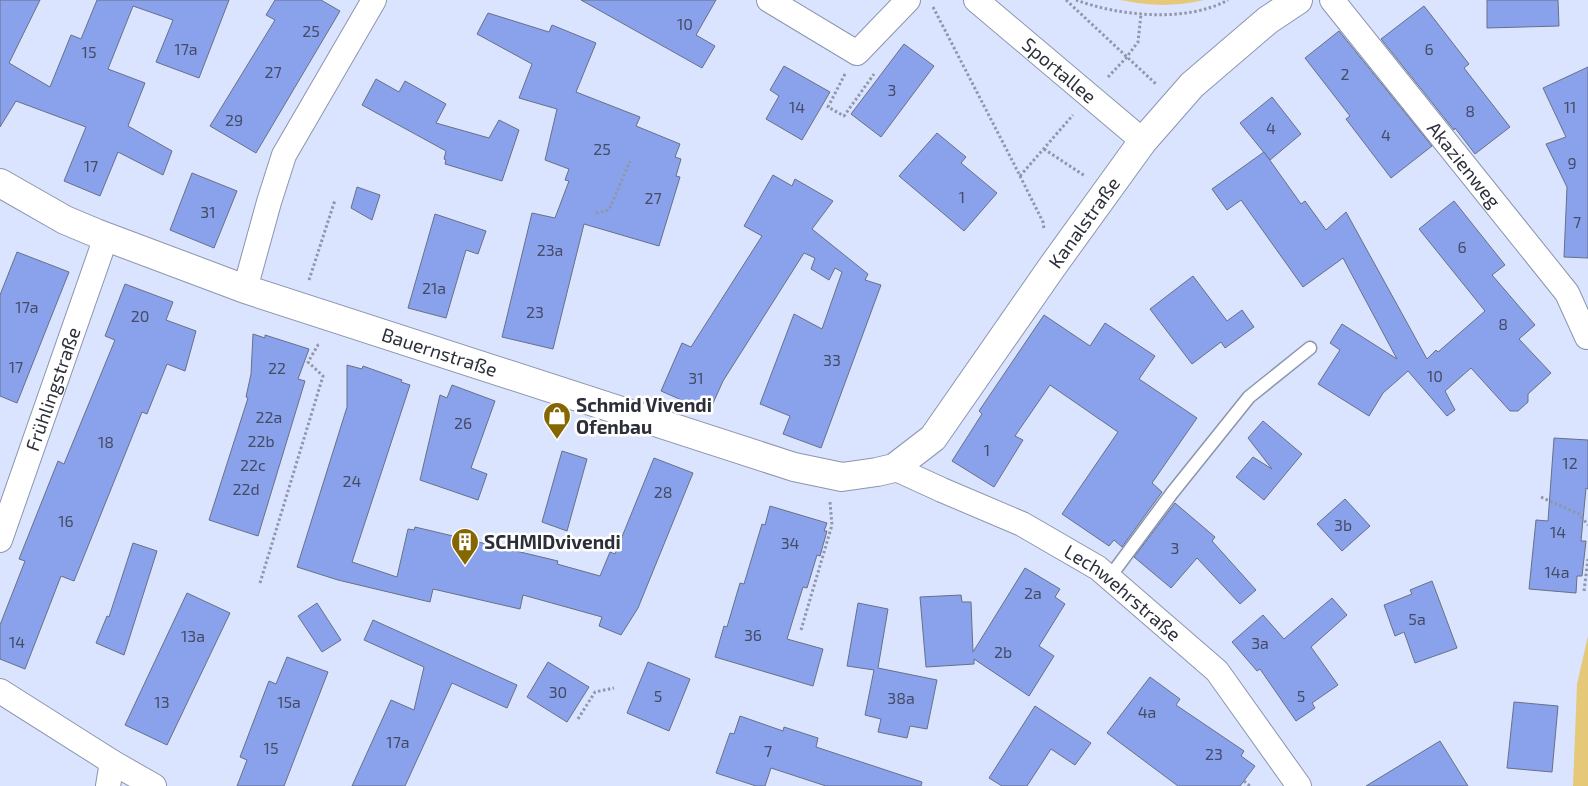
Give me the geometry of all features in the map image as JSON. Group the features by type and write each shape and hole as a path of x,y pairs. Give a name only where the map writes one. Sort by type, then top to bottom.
{"main road":[{"name":"Kanalstraße","path":"894,468 933,438 1052,267 1143,141 1192,84 1268,20 1298,0"},
{"name":"Bauernstraße","path":"0,183 65,220 245,289 785,464 842,477 894,468"}],"street":[{"path":"245,289 284,155 374,0"},
{"path":"770,0 857,53 908,0"},
{"name":"Sportallee","path":"976,0 1143,141"},
{"name":"Akazienweg","path":"1332,0 1567,293 1587,337"},
{"name":"Frühlingstraße","path":"0,540 106,237"},
{"name":"Lechwehrstraße","path":"894,468 1022,524 1098,568 1217,671 1292,783"},
{"path":"0,691 112,762 154,786"},
{"path":"108,786 112,762"}],"lane":[{"path":"1109,578 1172,493 1249,397 1310,348"}],"path":[{"path":"929,0 1043,222 1052,267"},
{"path":"1066,0 1176,103"},
{"path":"1076,0 1092,6 1140,14 1177,14 1216,6 1228,0"},
{"path":"1090,96 1126,58 1138,42 1140,14"},
{"path":"1020,176 1069,120"},
{"path":"1044,149 1079,172"},
{"path":"596,213 609,210 630,161"},
{"path":"301,307 335,200"},
{"path":"260,583 323,376 308,362 318,344 338,343 346,322"},
{"path":"801,630 832,525 827,474"},
{"path":"1541,497 1579,514 1588,525"},
{"path":"1584,591 1588,559"},
{"path":"578,719 595,692 614,688"},
{"path":"1244,781 1250,786"}],"shaded area":[{"path":"1120,0 1204,0 1162,5"},
{"path":"1588,636 1588,786 1573,786 1577,684"}],"building":[{"path":"0,0 40,0 9,63 50,87 71,35 81,39 97,0 229,0 199,78 156,62 173,20 133,6 108,69 145,83 128,126 172,151 163,175 118,152 100,196 64,181 86,127 16,101 0,127"},
{"path":"275,0 321,0 340,11 256,153 210,126 275,20 266,15"},
{"path":"581,0 716,0 696,35 715,46 702,68"},
{"path":"1487,0 1558,0 1559,26 1487,28"},
{"path":"1424,6 1469,64 1464,68 1510,127 1475,154 1381,39"},
{"path":"488,13 549,32 552,25 596,43 576,92 640,117 636,126 680,144 675,157 681,159 676,176 680,177 659,246 584,224 553,349 502,337 532,213 555,218 569,181 565,180 569,169 545,160 557,109 519,98 532,64 477,34"},
{"path":"1339,31 1432,146 1391,178 1346,119 1350,116 1305,58"},
{"path":"904,44 934,66 881,137 851,114"},
{"path":"784,66 830,92 802,140 766,119 779,96 770,90"},
{"path":"1588,67 1588,258 1564,257 1567,187 1546,144 1566,137 1543,88"},
{"path":"376,79 399,92 405,81 446,104 436,123 489,138 499,120 519,130 502,181 445,164 446,151 362,105"},
{"path":"1272,97 1301,134 1270,160 1240,123"},
{"path":"937,133 966,157 961,163 997,193 964,231 899,176"},
{"path":"1264,152 1301,204 1305,201 1326,230 1346,212 1427,359 1436,350 1438,352 1485,311 1419,229 1454,201 1505,265 1492,275 1535,325 1519,339 1551,373 1528,394 1528,402 1518,411 1510,411 1471,368 1445,391 1455,410 1447,416 1408,371 1383,393 1369,416 1318,384 1340,350 1330,343 1342,324 1397,359 1343,258 1303,287 1241,200 1227,210 1212,189"},
{"path":"192,173 237,191 214,248 170,230"},
{"path":"773,175 792,186 795,179 833,201 812,229 868,274 865,280 881,285 821,448 783,434 790,416 760,404 794,314 822,329 842,272 835,268 829,280 811,269 815,258 804,253 723,381 709,412 661,391 682,343 691,347 762,236 744,226"},
{"path":"357,187 380,195 372,220 351,208"},
{"path":"435,214 486,231 478,254 466,250 446,318 408,308"},
{"path":"17,252 69,272 17,403 0,396 0,295"},
{"path":"1193,276 1227,321 1242,310 1254,327 1225,348 1221,342 1192,364 1150,309"},
{"path":"125,284 173,302 166,320 196,331 185,371 167,364 147,414 142,412 74,581 61,576 25,669 0,659 0,625 25,561 19,559 58,461 64,464 115,340 105,336"},
{"path":"1044,315 1090,346 1105,323 1155,356 1139,379 1197,418 1152,483 1162,492 1122,547 1114,540 1109,546 1062,514 1118,432 1050,385 1015,436 1023,440 994,487 952,461 982,414 979,411"},
{"path":"253,334 265,338 265,335 309,349 298,379 305,381 258,536 209,520 248,398 246,397 251,374"},
{"path":"347,365 362,369 363,366 402,380 401,382 410,385 352,562 397,577 408,529 414,530 415,527 558,561 557,564 600,576 610,552 615,554 654,458 693,473 638,608 621,635 599,626 602,617 523,595 520,609 433,589 430,602 338,580 297,567 347,407"},
{"path":"452,385 495,401 471,468 487,474 478,500 420,480 440,395 447,398"},
{"path":"1263,421 1302,454 1264,500 1236,477 1253,457 1272,469 1248,438"},
{"path":"1554,438 1588,440 1588,489 1586,488 1581,541 1586,541 1582,576 1577,576 1576,593 1529,589 1536,520 1548,521"},
{"path":"562,451 587,459 567,531 542,522"},
{"path":"1345,499 1370,526 1342,551 1317,524"},
{"path":"1175,503 1215,537 1212,541 1256,590 1240,604 1197,558 1171,588 1134,557"},
{"path":"770,506 827,523 824,531 827,531 820,556 817,555 807,588 803,587 787,639 823,649 813,686 715,657 724,626 727,627 740,583 744,584 762,524 765,525"},
{"path":"133,543 157,551 124,655 96,643 107,616 109,617"},
{"path":"1025,568 1060,589 1055,597 1065,604 1039,646 1054,656 1029,696 974,659 974,664 926,667 920,597 961,595 962,602 971,602 973,652"},
{"path":"1432,581 1457,648 1415,663 1404,632 1395,636 1384,605 1412,594 1410,590"},
{"path":"187,593 230,613 167,745 125,725"},
{"path":"1332,598 1347,615 1311,647 1338,685 1312,703 1315,708 1296,721 1260,669 1257,671 1232,642 1263,615 1284,639"},
{"path":"317,603 341,640 322,652 298,616"},
{"path":"858,603 888,609 878,668 937,680 927,729 910,726 907,738 878,732 881,719 865,715 874,670 847,666"},
{"path":"373,620 517,685 507,708 452,683 405,786 352,786 391,700 414,710 424,667 364,640"},
{"path":"287,657 328,672 284,786 237,786 247,760 240,757 269,681 276,684"},
{"path":"548,662 589,687 567,722 527,697"},
{"path":"648,662 690,679 669,731 627,713"},
{"path":"1150,677 1180,699 1176,705 1244,751 1241,756 1255,766 1240,786 1178,786 1107,733"},
{"path":"1514,702 1558,706 1552,772 1507,768"},
{"path":"1035,706 1091,743 1075,765 1051,749 1027,786 1002,786 989,778"},
{"path":"740,716 783,731 784,727 818,738 816,747 922,782 921,786 826,786 771,768 765,786 756,786 716,773 730,733 734,734"},
{"path":"1440,741 1468,786 1366,786"}],"place":[{"name":"Schmid Vivendi Ofenbau","path":"557,440"},
{"name":"SCHMIDvivendi","path":"465,566"}]}
